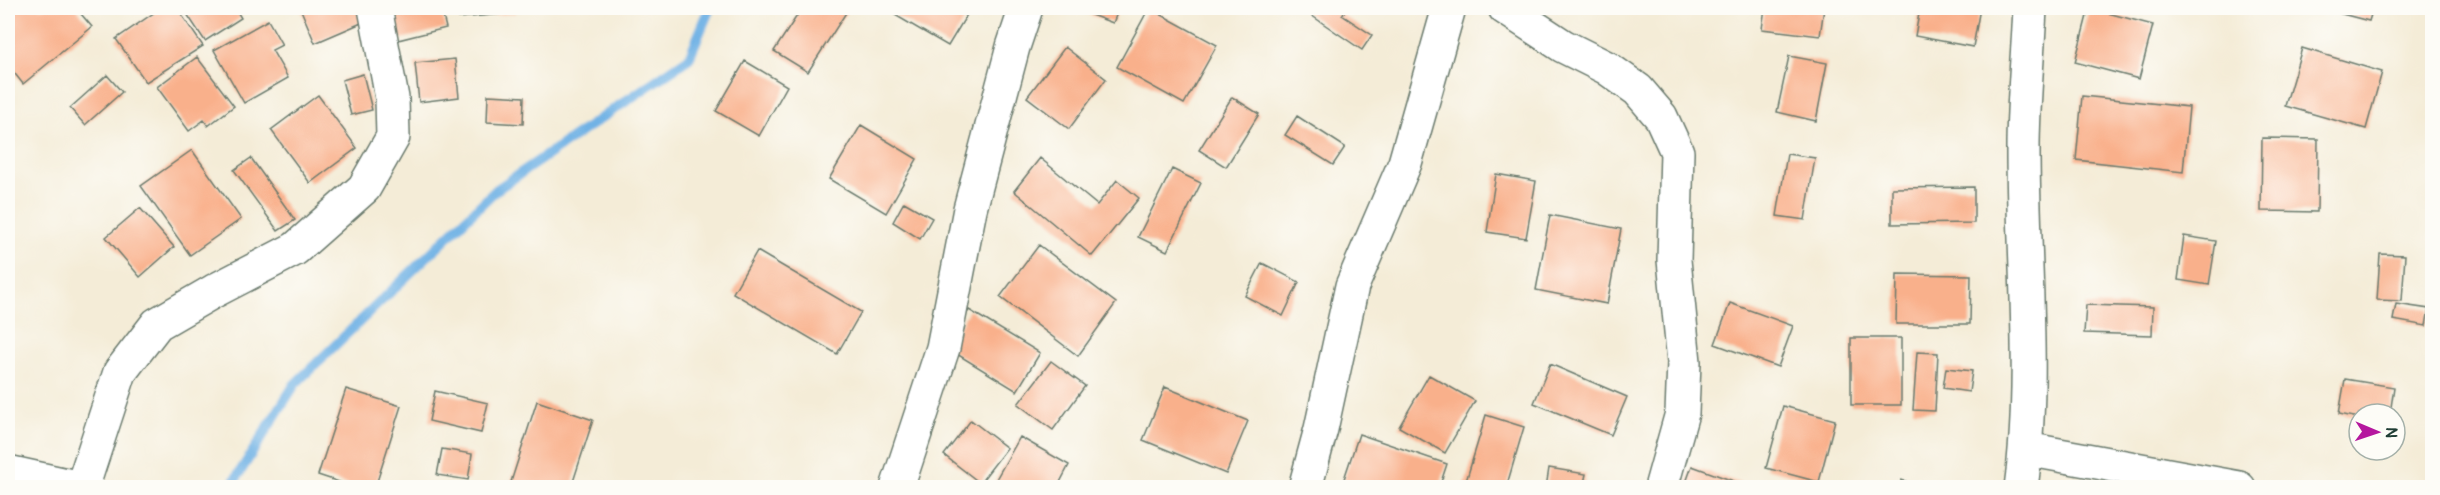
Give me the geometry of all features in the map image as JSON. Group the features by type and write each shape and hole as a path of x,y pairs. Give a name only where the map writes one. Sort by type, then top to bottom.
{"street":[{"path":"8,472 82,488 120,372 157,324 295,249 364,188 393,136 392,98 375,8"},
{"path":"897,488 943,348 970,209 1013,47 1026,8"},
{"path":"1305,488 1321,429 1352,286 1383,209 1405,163 1449,8"},
{"path":"1505,8 1563,45 1606,68 1638,90 1661,117 1677,152 1674,260 1684,362 1682,413 1661,488"},
{"path":"2021,488 2026,449 2028,293 2023,149 2030,8"},
{"path":"2026,449 2240,488"}],"building":[{"path":"8,8 76,8 92,27 23,84 8,65"},
{"path":"161,8 177,8 203,46 146,82 116,39"},
{"path":"183,8 235,8 241,18 205,41"},
{"path":"303,8 360,8 366,21 315,43 301,10"},
{"path":"390,8 441,8 446,28 398,40"},
{"path":"458,8 514,8 515,13 459,18"},
{"path":"802,8 849,8 808,72 774,51"},
{"path":"883,8 971,8 948,46"},
{"path":"1072,8 1119,8 1113,23"},
{"path":"1149,8 1217,45 1184,104 1117,67"},
{"path":"1303,8 1347,8 1342,15 1372,35 1362,50"},
{"path":"1765,8 1824,8 1820,36 1762,29"},
{"path":"1920,8 1980,8 1973,47 1915,36"},
{"path":"2089,8 2153,25 2139,79 2075,62"},
{"path":"2319,8 2373,8 2369,21"},
{"path":"268,20 282,45 272,50 288,78 244,103 214,50"},
{"path":"1065,47 1106,79 1069,129 1027,97"},
{"path":"2302,48 2382,72 2366,129 2285,106"},
{"path":"1789,56 1827,63 1816,121 1777,112"},
{"path":"197,57 234,106 208,126 204,120 189,131 157,87"},
{"path":"455,59 459,97 419,102 415,63"},
{"path":"745,61 787,86 759,136 716,111"},
{"path":"363,74 372,110 351,115 342,80"},
{"path":"107,75 122,92 85,125 70,108"},
{"path":"318,95 357,148 310,183 271,130"},
{"path":"488,95 524,97 523,124 487,122"},
{"path":"2082,96 2189,107 2183,172 2076,160"},
{"path":"1232,97 1259,114 1226,167 1199,150"},
{"path":"1297,116 1345,147 1333,165 1285,135"},
{"path":"861,125 917,159 886,213 829,179"},
{"path":"2262,138 2318,139 2317,212 2261,211"},
{"path":"192,150 241,219 190,255 141,186"},
{"path":"1787,154 1815,158 1805,220 1777,216"},
{"path":"251,158 295,220 278,231 234,170"},
{"path":"1040,158 1097,205 1117,180 1139,198 1092,256 1014,191"},
{"path":"1172,169 1201,183 1167,251 1138,237"},
{"path":"1496,174 1536,181 1526,238 1487,232"},
{"path":"1974,187 1974,223 1892,224 1892,188"},
{"path":"904,202 932,218 920,239 893,222"},
{"path":"140,208 174,247 140,277 106,237"},
{"path":"1550,215 1621,229 1607,304 1536,290"},
{"path":"2184,236 2216,241 2209,285 2178,280"},
{"path":"1039,245 1116,303 1078,356 1000,297"},
{"path":"757,251 861,312 837,354 733,293"},
{"path":"2380,254 2405,255 2402,301 2377,300"},
{"path":"1262,263 1299,282 1283,316 1245,296"},
{"path":"1897,274 1971,275 1970,324 1896,324"},
{"path":"1730,303 1793,326 1778,367 1715,344"},
{"path":"2396,304 2429,309 2426,326 2393,320"},
{"path":"2086,305 2153,307 2152,335 2084,333"},
{"path":"969,310 1040,353 1017,391 947,348"},
{"path":"1851,338 1901,338 1901,405 1851,405"},
{"path":"1917,352 1938,353 1935,411 1913,410"},
{"path":"1051,361 1085,386 1053,430 1018,404"},
{"path":"1550,364 1627,397 1611,435 1534,403"},
{"path":"1946,368 1972,371 1969,392 1943,388"},
{"path":"1429,375 1475,401 1445,453 1399,427"},
{"path":"2345,379 2394,387 2392,402 2347,402 2347,416 2339,414"},
{"path":"1165,387 1248,421 1226,474 1143,440"},
{"path":"346,389 401,406 375,488 357,488 318,475"},
{"path":"435,391 488,403 481,433 429,421"},
{"path":"537,401 593,420 571,488 509,488"},
{"path":"1783,406 1835,420 1819,482 1766,468"},
{"path":"1486,415 1524,427 1506,488 1464,488"},
{"path":"971,420 1007,448 980,483 944,455"},
{"path":"1359,434 1447,464 1439,488 1341,488"},
{"path":"1020,437 1069,465 1057,488 991,488"},
{"path":"442,449 472,454 468,480 437,475"},
{"path":"1692,466 1750,487 1750,488 1684,488"},
{"path":"1549,468 1586,474 1583,488 1546,488"},
{"path":"1901,480 1926,487 1926,488 1900,488"}],"waterway":[{"path":"230,488 295,384 496,190 689,58 710,8"}]}
